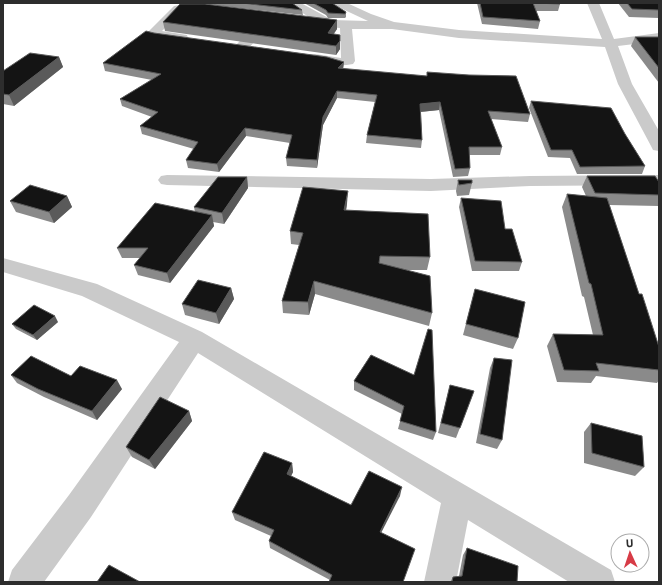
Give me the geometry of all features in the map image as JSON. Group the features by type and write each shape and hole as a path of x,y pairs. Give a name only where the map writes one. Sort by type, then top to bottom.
{"street":[{"path":"293,3 329,24"},
{"path":"338,3 367,17 392,25"},
{"path":"593,3 625,84 659,146"},
{"path":"198,40 153,34 179,5 199,8"},
{"path":"242,47 273,17 254,15"},
{"path":"297,20 346,25 392,25 479,36 610,43 659,37"},
{"path":"304,57 341,62 348,61 346,25"},
{"path":"227,44 257,49"},
{"path":"167,180 424,185 530,181 659,180"},
{"path":"3,265 89,290 194,339 598,582"},
{"path":"24,582 80,506 194,339"},
{"path":"440,582 457,497"}],"building":[{"path":"242,3 292,3 302,10"},
{"path":"313,3 332,3 346,12 345,14 328,13 326,10"},
{"path":"480,3 533,3 540,21 483,17"},
{"path":"533,3 559,3 560,4"},
{"path":"627,3 659,3 659,10 632,9"},
{"path":"180,4 205,4 337,20 328,33 340,35 340,41 336,46 163,22"},
{"path":"146,31 327,57 344,62 338,68 427,76 427,72 516,76 530,114 488,111 502,147 469,147 470,168 455,169 440,102 420,104 422,140 367,135 377,95 337,91 323,117 317,160 286,158 292,135 245,128 217,164 186,160 198,142 140,126 158,112 120,99 161,74 103,63"},
{"path":"635,37 659,37 659,68"},
{"path":"30,53 59,57 9,95 3,94 3,71"},
{"path":"531,101 611,108 645,166 580,167 572,150 551,150"},
{"path":"587,176 655,176 659,182 659,195 595,193"},
{"path":"218,177 247,177 222,213 194,207"},
{"path":"458,180 472,180 472,183 459,185"},
{"path":"30,185 67,196 49,212 10,201"},
{"path":"303,187 348,191 344,210 428,214 430,257 380,256 379,263 430,276 432,313 314,281 308,302 282,301 303,233 290,231"},
{"path":"567,194 607,198 639,294 642,294 659,347 659,370 596,363 599,371 564,370 553,334 603,335"},
{"path":"461,198 501,201 505,229 512,229 522,262 475,261"},
{"path":"155,203 212,215 167,273 134,265 148,248 117,248"},
{"path":"198,280 231,288 216,313 182,304"},
{"path":"475,289 525,302 518,338 466,324"},
{"path":"34,305 55,316 33,335 12,324"},
{"path":"428,329 432,330 436,432 400,421 404,406 354,381 371,355 414,375"},
{"path":"31,356 71,376 80,366 117,380 92,411 38,389 11,375"},
{"path":"494,358 512,360 502,440 480,434"},
{"path":"450,385 474,391 460,428 441,423"},
{"path":"160,397 189,411 149,460 126,447"},
{"path":"591,423 642,436 644,467 592,453"},
{"path":"264,452 292,463 287,474 351,505 369,471 402,487 380,532 415,549 403,582 329,582 332,575 269,541 274,530 232,512"},
{"path":"467,548 518,566 517,582 452,582 453,577 462,576"},
{"path":"109,565 140,582 97,582"}]}
